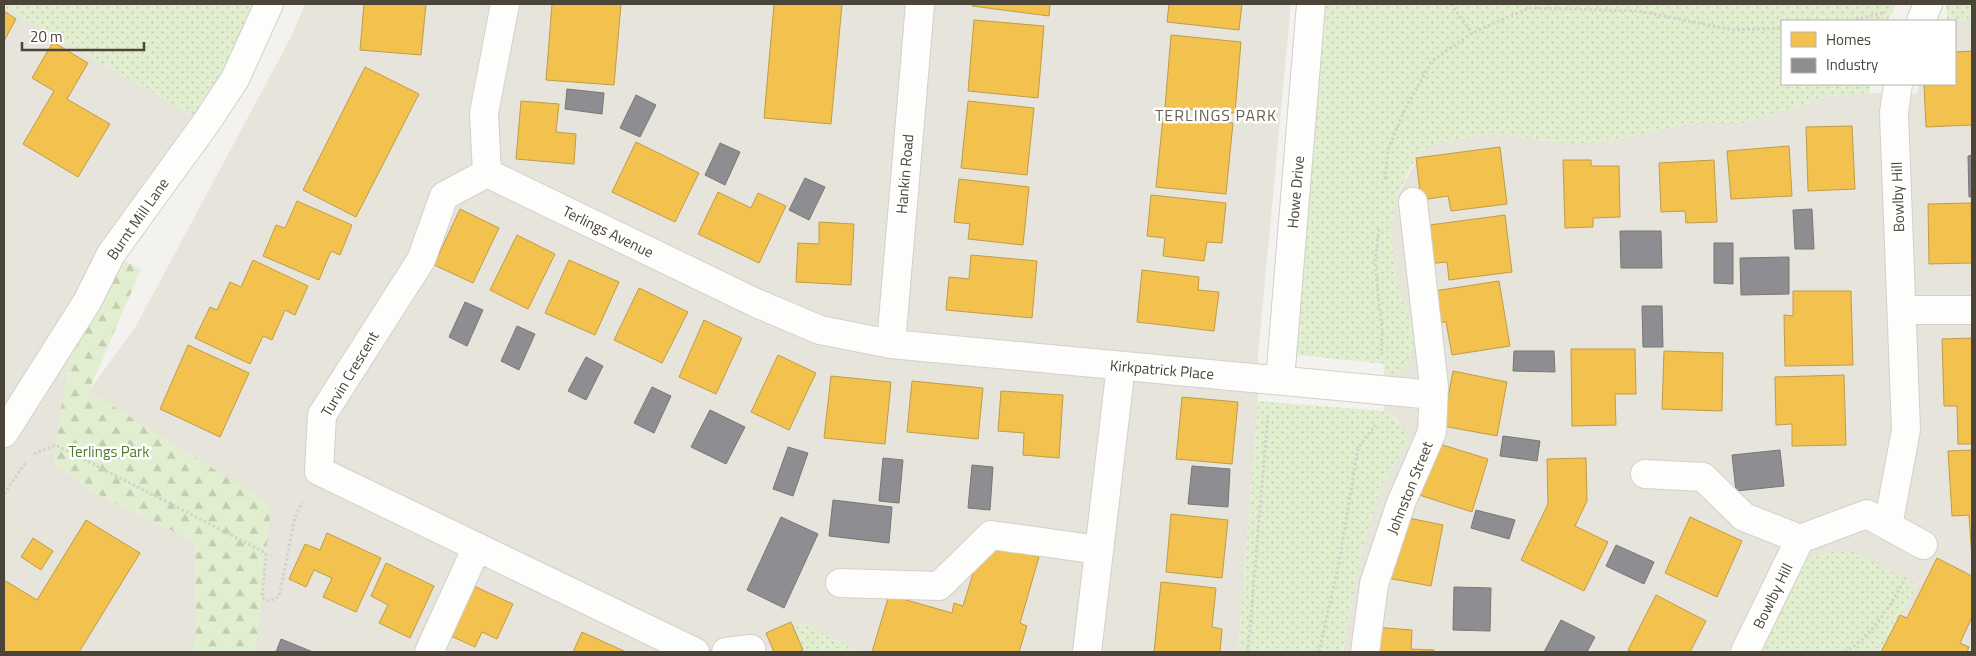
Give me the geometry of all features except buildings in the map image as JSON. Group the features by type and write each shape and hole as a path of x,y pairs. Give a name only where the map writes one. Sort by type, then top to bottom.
{"street":[{"name":"Burnt Mill Lane","path":"4,433 88,302 111,254 206,123 235,79 269,4"},
{"path":"488,173 484,113 505,4"},
{"name":"Hankin Road","path":"891,344 920,4"},
{"name":"Howe Drive","path":"1275,380 1311,4"},
{"path":"1921,20 1928,4"},
{"name":"Bowlby Hill","path":"1888,526 1906,430 1894,113 1898,85"},
{"name":"Terlings Avenue","path":"488,173 780,313 820,330 891,344"},
{"name":"Turvin Crescent","path":"318,471 322,415 421,260 444,196 488,173"},
{"name":"Johnston Street","path":"1365,652 1374,584 1401,503 1432,432 1433,396 1413,202"},
{"path":"1902,310 1972,310"},
{"name":"Kirkpatrick Place","path":"891,344 1433,396"},
{"path":"1087,652 1121,366"},
{"path":"318,471 695,652"},
{"path":"1644,474 1703,476 1744,517 1800,539 1867,514 1923,545"},
{"path":"840,583 939,586 991,535 1099,550"},
{"name":"Bowlby Hill","path":"1745,652 1800,539"},
{"path":"430,652 477,547"}],"path":[{"path":"1451,4 1472,33"},
{"path":"1384,187 1388,149 1405,109 1432,61 1472,33 1529,8 1639,11 1733,30 1781,28"},
{"path":"1855,20 1894,10"},
{"path":"1319,652 1339,563 1358,448 1378,420 1382,330 1375,262 1379,224"},
{"path":"1248,652 1275,380"},
{"path":"4,494 31,455 56,445 266,553 262,597 269,601 279,597 294,517 318,471"},
{"path":"1845,652 1856,645 1890,607 1923,545"}],"shaded area":[{"path":"305,4 1291,4 1258,355 1258,401 1238,652 860,652 801,622 779,652 254,652 259,628 89,391 136,326 290,39"},
{"path":"4,7 206,123 111,254 67,370 54,463 87,489 195,542 196,629 193,652 4,652"},
{"path":"1947,19 1972,20 1972,652 1882,652 1917,585 1757,652 1343,652 1361,553 1382,484 1408,443 1398,420 1384,411 1384,376 1401,373 1412,323 1398,286 1393,257 1391,224 1396,199 1420,153 1433,144 1493,133 1573,144 1609,141 1694,123 1743,123 1829,96 1869,93 1917,94 1919,85 1956,85 1956,20"}],"green space":[{"path":"4,4 269,4 206,123 4,7"},
{"path":"1323,4 1896,4 1888,20 1781,20 1781,85 1872,85 1869,93 1829,96 1743,123 1694,123 1609,141 1573,144 1493,133 1433,144 1420,153 1409,170 1396,199 1391,224 1393,257 1398,286 1412,323 1413,348 1410,364 1401,373 1384,376 1384,364 1289,354"},
{"path":"1946,4 1972,4 1972,20 1947,19"},
{"name":"Terlings Park","path":"111,254 141,269 89,391 271,505 259,628 254,652 193,652 196,629 195,542 87,489 53,463 67,370 41,351"},
{"path":"1258,401 1384,411 1399,424 1408,443 1382,484 1361,553 1343,652 1238,652"},
{"path":"1852,551 1917,585 1882,652 1757,652 1805,559 1828,552"},
{"path":"801,622 860,652 779,652"}],"district":[{"name":"TERLINGS PARK","path":"1216,115"}]}
